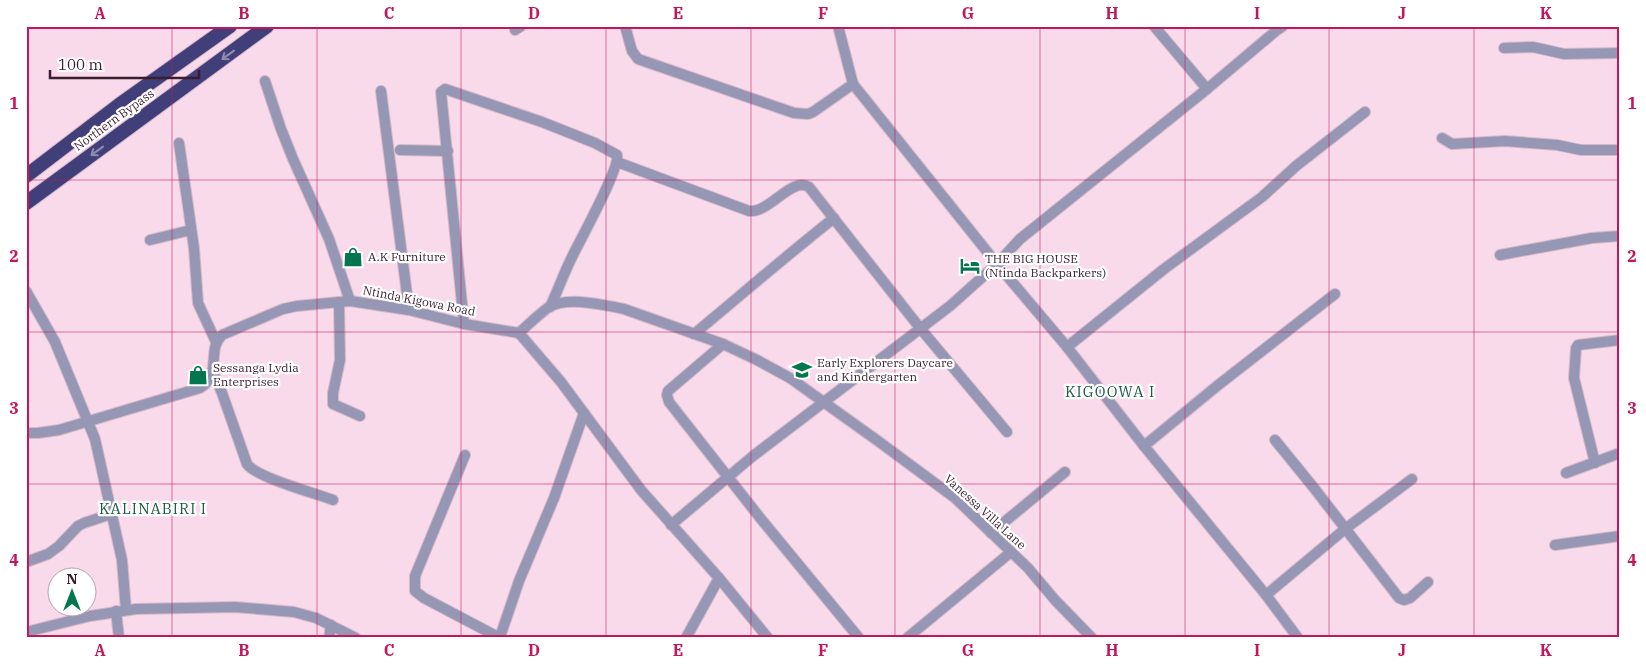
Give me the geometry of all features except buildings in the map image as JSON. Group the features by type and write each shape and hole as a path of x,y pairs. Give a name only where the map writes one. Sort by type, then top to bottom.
{"highway":[{"name":"Northern Bypass","path":"26,176 120,105 230,26"},
{"name":"Northern Bypass","path":"26,203 267,26"}],"street":[{"path":"625,26 632,51 638,59 794,114 808,114 812,112 853,84"},
{"path":"838,26 853,84 997,264 1067,347 1144,446 1266,595 1298,638"},
{"path":"1154,26 1207,89"},
{"path":"671,525 728,477 950,306 1048,215 1207,89 1278,28"},
{"path":"1504,48 1534,47 1564,54 1620,54"},
{"path":"265,81 290,152 329,239 345,301 340,360 333,393 333,404 360,416"},
{"path":"464,324 441,92 446,89 515,112 595,143 614,152 618,158 550,306 519,333 561,382 641,490 719,578 768,638"},
{"path":"381,91 409,310"},
{"path":"1067,347 1164,269 1262,197 1296,166 1365,112"},
{"path":"1442,138 1452,144 1505,141 1557,145 1582,150 1620,150"},
{"path":"26,433 59,430 200,388 206,384 213,372 216,342 198,302 191,230 179,143"},
{"path":"400,150 448,151"},
{"path":"617,162 749,211 761,210 798,185 806,184 920,328 1007,432"},
{"path":"694,334 761,280 788,254 834,218"},
{"path":"150,240 191,230"},
{"path":"1500,255 1592,238 1620,236"},
{"path":"26,291 56,342 97,445 110,514 122,560 119,638"},
{"path":"1144,446 1335,294"},
{"name":"Ntinda Kigowa Road","path":"216,342 222,335 230,331 283,309 345,301 409,310 464,324 519,333"},
{"path":"550,306 575,302 606,306 624,310 723,344 790,378 824,402"},
{"path":"1595,463 1574,378 1576,348 1578,345 1620,340"},
{"path":"723,344 668,391 669,402 858,638"},
{"path":"213,372 250,468 262,475 333,500"},
{"name":"Vanessa Villa Lane","path":"824,402 955,498 1011,552 1092,638"},
{"path":"465,455 415,576 415,591 424,598 500,638 516,588 554,498 584,413"},
{"path":"1275,440 1399,598 1404,600 1410,598 1428,582"},
{"path":"1566,473 1620,453"},
{"path":"991,533 1065,472"},
{"path":"1266,595 1345,529 1412,479"},
{"path":"26,562 48,554 59,546 78,526 110,514"},
{"path":"1556,545 1620,536"},
{"path":"907,638 1011,552"},
{"path":"686,638 719,578"},
{"path":"26,632 121,610 235,607 294,612 316,618 356,638"},
{"path":"329,638 331,625"}],"place":[{"name":"A.K Furniture","path":"353,257"},
{"name":"THE BIG HOUSE (Ntinda Backparkers)","path":"970,266"},
{"name":"Early Explorers Daycare and Kindergarten","path":"802,370"},
{"name":"Sessanga Lydia Enterprises","path":"198,375"}],"district":[{"name":"KIGOOWA I","path":"1110,392"},
{"name":"KALINABIRI I","path":"153,509"}]}
